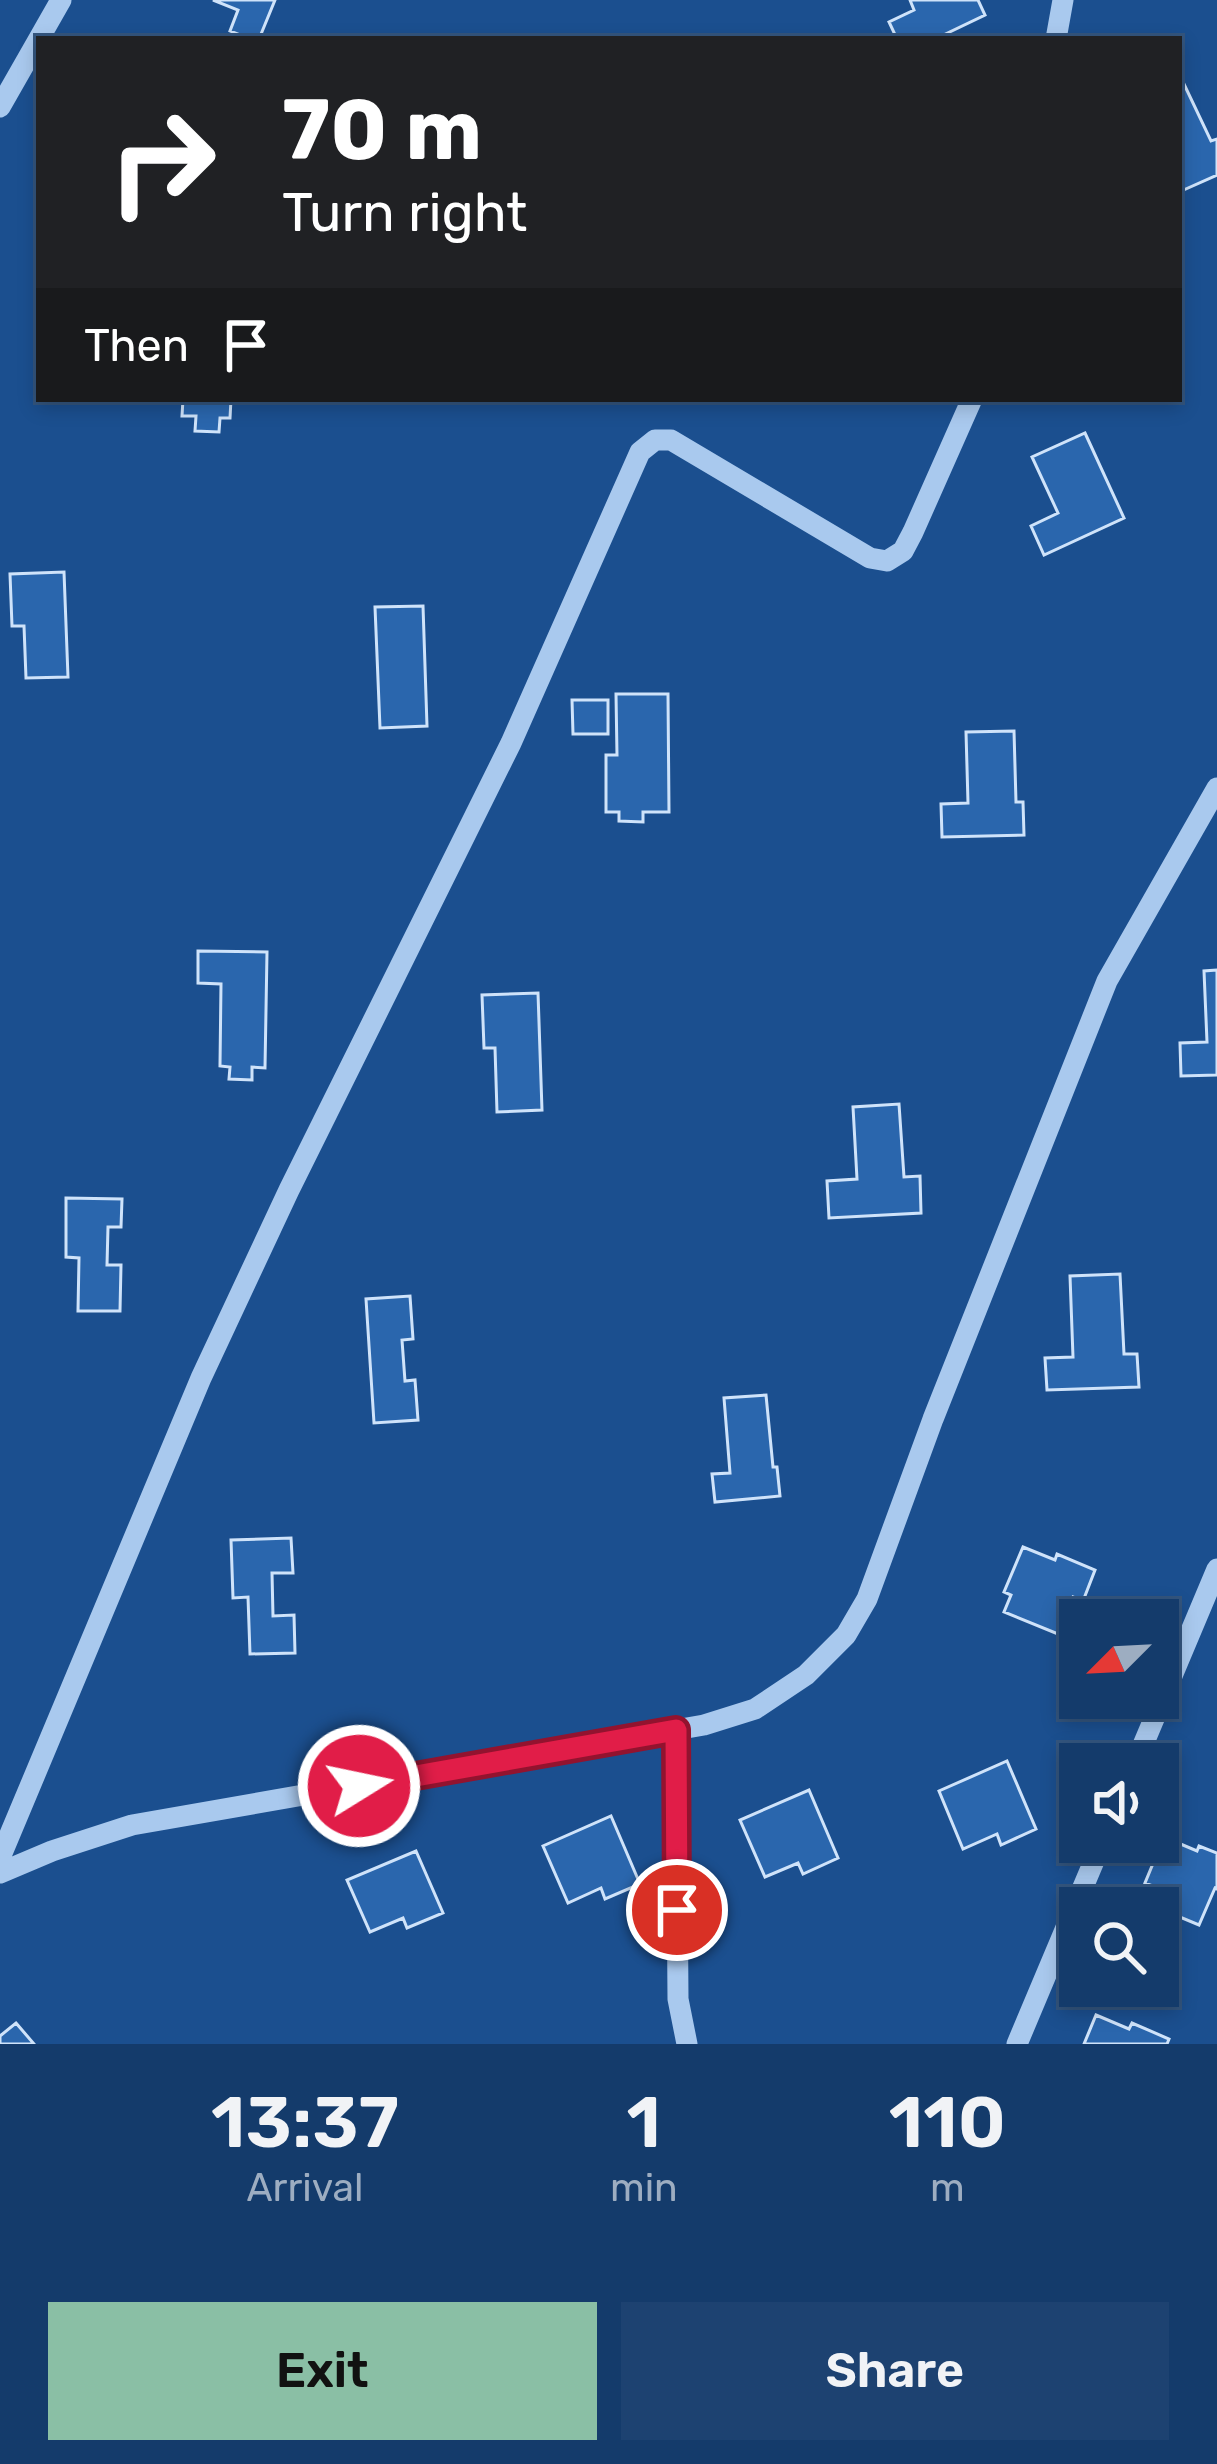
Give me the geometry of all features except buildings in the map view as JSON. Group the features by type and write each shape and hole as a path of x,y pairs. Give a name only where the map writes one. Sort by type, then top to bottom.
{"street":[{"path":"40,36 61,0"},
{"path":"1057,36 1063,0"},
{"path":"0,107 36,44"},
{"path":"0,1858 201,1378 511,743 640,452 655,440 671,440 870,558 887,561 903,550 913,532 971,402"},
{"path":"0,1873 52,1850 132,1825 704,1725 755,1709 806,1675 846,1635 867,1599 933,1419 1107,981 1217,788"},
{"path":"1144,1743 1217,1569"},
{"path":"676,1730 677,1999 687,2044"},
{"path":"1017,2044 1093,1863"}],"route":[{"path":"359,1786 676,1730 677,1910"}]}
